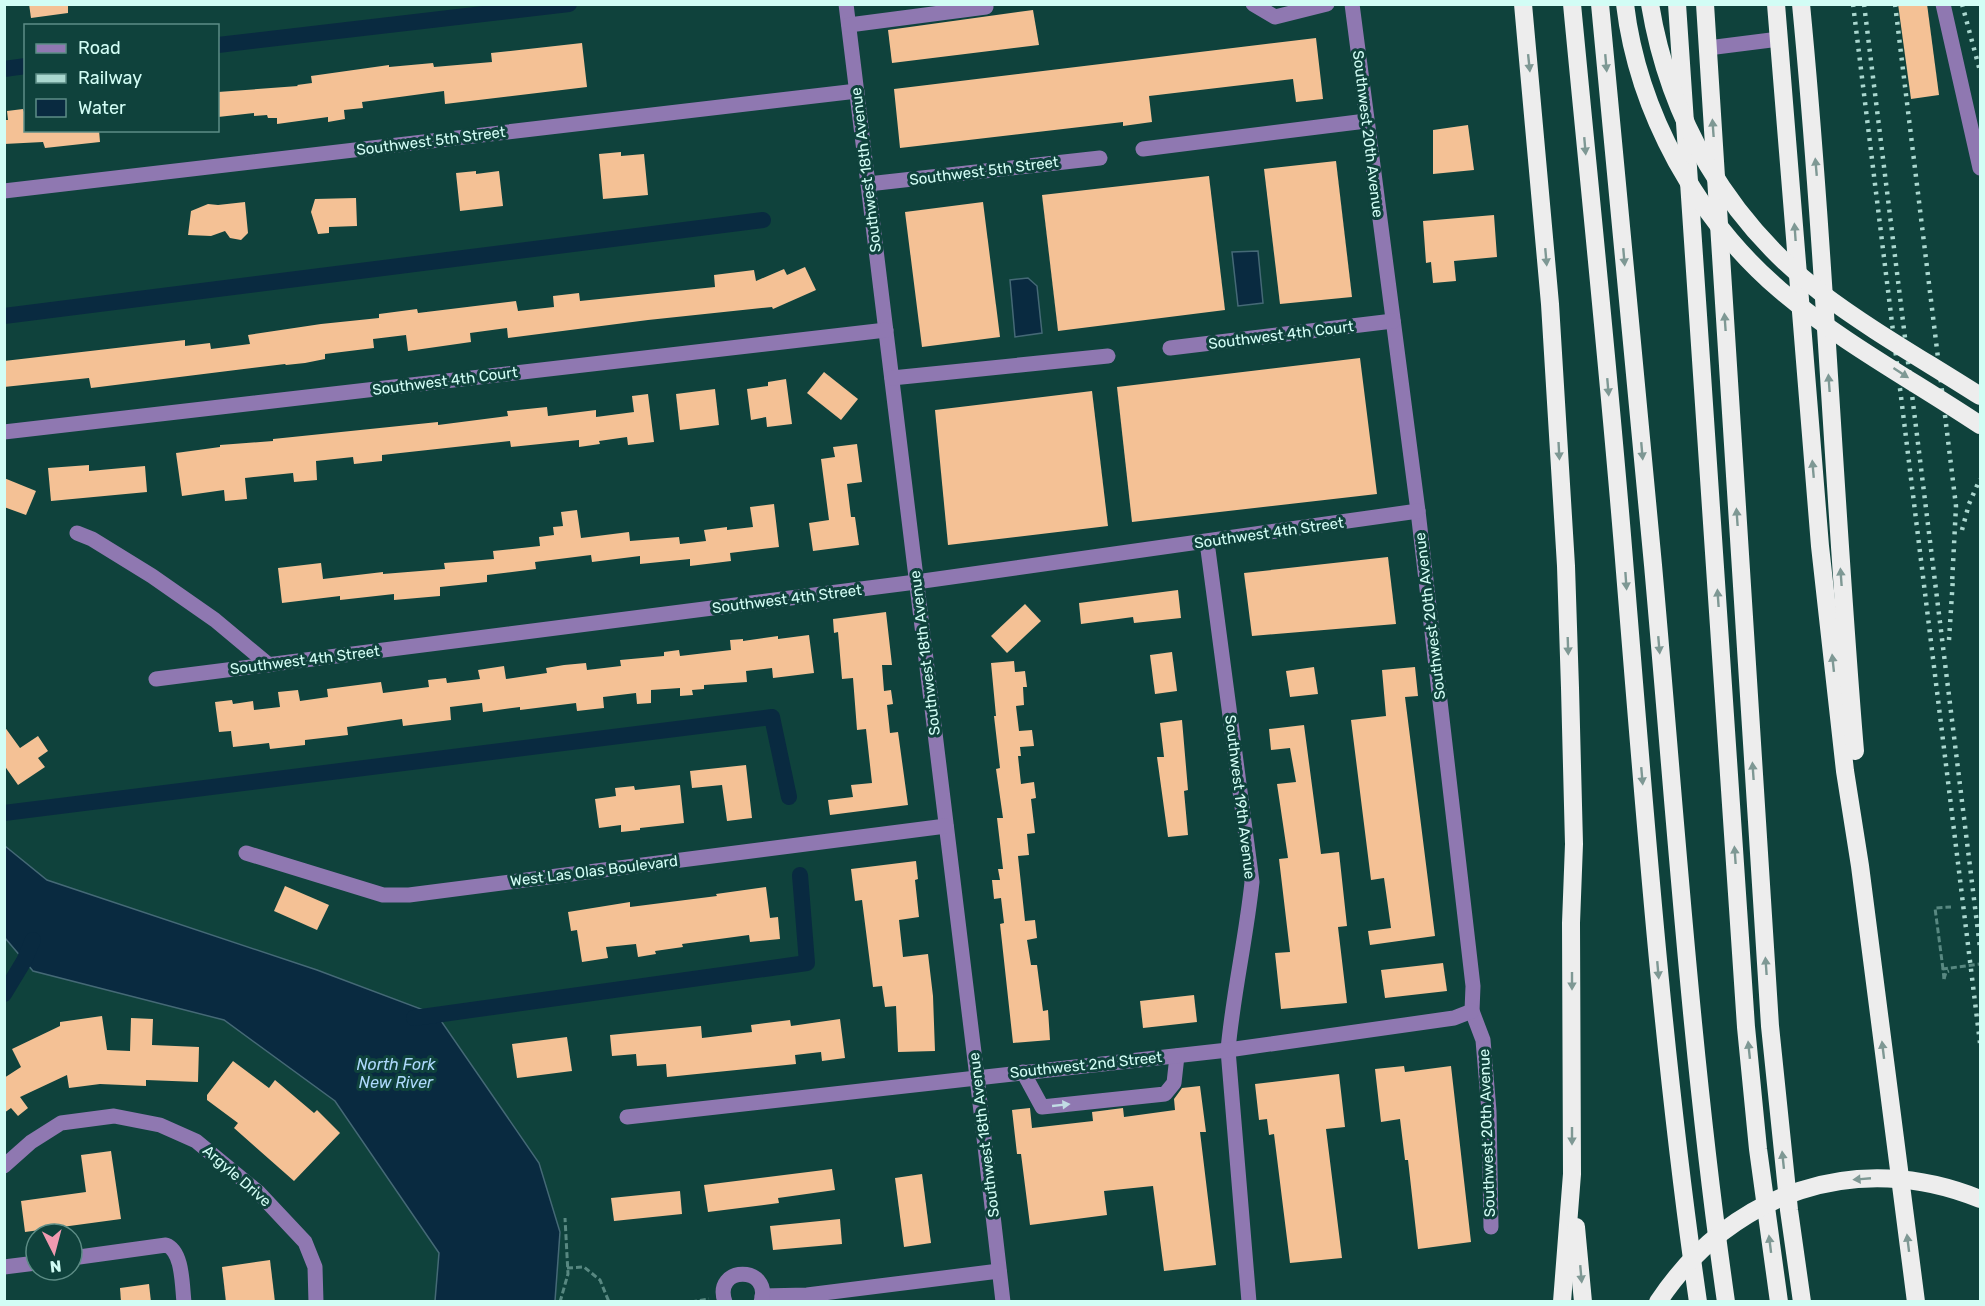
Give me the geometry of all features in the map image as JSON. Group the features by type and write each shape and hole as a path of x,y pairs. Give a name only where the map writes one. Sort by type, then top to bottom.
{"highway":[{"path":"1523,4 1550,304 1566,566 1574,844 1571,923 1572,1174 1583,1302"},
{"path":"1572,4 1625,569 1661,1000 1675,1133 1698,1302"},
{"path":"1600,4 1653,567 1687,975 1708,1169 1726,1302"},
{"path":"1625,4 1637,61 1661,129 1696,193 1732,241 1762,273 1797,304 1851,342 1980,425"},
{"path":"1650,4 1664,69 1681,114 1706,165 1752,228 1804,279 1835,303 1980,396"},
{"path":"1677,4 1746,1027 1758,1149 1779,1302"},
{"path":"1705,4 1770,1026 1789,1210 1802,1302"},
{"path":"1776,4 1819,535 1845,771 1860,866 1916,1302"},
{"path":"1801,4 1820,221 1844,623 1857,772 1860,866"},
{"path":"1562,1302 1572,1174"},
{"path":"1658,1302 1694,1255 1725,1229 1757,1209 1805,1188 1853,1179 1894,1179 1943,1187 1980,1200"}],"street":[{"name":"Southwest 18th Avenue","path":"846,4 1003,1302"},
{"path":"849,25 937,9 986,7 985,4"},
{"path":"1257,5 1275,17 1327,4"},
{"name":"Southwest 20th Avenue","path":"1352,4 1418,511 1473,986 1472,1011 1484,1040 1489,1111 1491,1227"},
{"path":"1943,4 1980,168"},
{"path":"1708,48 1779,39"},
{"name":"Southwest 5th Street","path":"4,191 857,91"},
{"path":"1143,149 1366,121"},
{"name":"Southwest 5th Street","path":"868,184 1100,158"},
{"name":"Southwest 4th Court","path":"1170,348 1392,321"},
{"name":"Southwest 4th Court","path":"4,432 886,330"},
{"path":"892,378 1108,356"},
{"name":"Southwest 4th Street","path":"156,679 916,582 1418,511"},
{"path":"77,533 100,543 152,576 215,620 269,665"},
{"name":"Southwest 19th Avenue","path":"1207,542 1251,882 1246,934 1232,1009 1228,1050 1249,1302"},
{"name":"West Las Olas Boulevard","path":"246,853 383,895 408,895 946,826"},
{"name":"Southwest 2nd Street","path":"627,1117 1228,1050 1454,1018 1472,1011"},
{"path":"1023,1072 1042,1107 1165,1094 1174,1083 1177,1056"},
{"name":"Argyle Drive","path":"4,1166 32,1142 61,1123 114,1116 160,1125 196,1141 258,1192 305,1242 315,1267 316,1302"},
{"path":"84,1256 166,1245 172,1247 178,1255 184,1302"},
{"path":"4,1267 24,1264"},
{"path":"718,1300 728,1280 739,1274 752,1275 757,1279 762,1290 761,1299 999,1271"}],"path":[{"path":"1950,971 1946,972 1944,979 1935,908 1951,907"},
{"path":"1943,969 1980,964"},
{"path":"560,1302 568,1274 565,1218"},
{"path":"567,1268 584,1267 600,1280 609,1302"},
{"path":"691,1302 718,1300"}],"water":[{"path":"1258,251 1263,303 1238,306 1232,252"},
{"path":"1028,278 1037,286 1042,333 1015,337 1010,280"},
{"name":"North Fork New River","path":"5,846 47,880 317,970 437,1015 539,1163 560,1232 555,1301 435,1301 439,1253 335,1101 224,1020 33,971 5,938"}],"building":[{"path":"29,4 68,4 68,13 31,18"},
{"path":"1898,4 1927,4 1939,95 1911,99"},
{"path":"1033,10 1039,45 892,63 888,30"},
{"path":"1316,38 1323,99 1296,102 1293,79 1149,96 1152,122 1123,126 1123,122 900,148 894,89"},
{"path":"582,43 587,87 445,104 444,91 362,102 363,108 344,110 345,119 328,122 328,117 277,124 277,118 268,118 267,115 254,116 254,113 219,117 219,92 298,86 312,83 311,76 389,65 389,67 433,63 434,67 492,62 491,53"},
{"path":"23,109 24,132 99,132 100,142 45,148 43,142 4,144 4,120 8,120 7,111"},
{"path":"1468,125 1474,170 1433,174 1433,130"},
{"path":"621,152 621,156 644,154 648,195 603,199 599,154"},
{"path":"1336,161 1352,297 1280,304 1264,169"},
{"path":"476,171 476,174 499,171 503,206 460,211 456,173"},
{"path":"1209,176 1225,310 1058,331 1042,195"},
{"path":"356,198 357,226 329,227 329,233 318,234 311,212 315,199"},
{"path":"245,202 248,233 241,240 230,238 225,231 211,236 188,235 191,211 208,204"},
{"path":"983,202 1000,337 922,347 905,212"},
{"path":"1494,215 1497,257 1454,261 1456,281 1433,283 1431,262 1426,263 1423,221"},
{"path":"805,267 816,290 773,309 772,307 648,320 508,338 507,328 470,333 471,342 408,351 406,335 373,339 374,348 325,354 325,359 305,363 91,388 89,378 4,387 4,361 185,340 185,346 210,343 211,349 250,344 248,335 379,318 379,314 417,309 418,313 516,301 518,311 554,307 553,296 579,293 580,301 715,287 714,275 754,270 756,281 784,269 787,275"},
{"path":"1360,358 1377,494 1132,522 1117,387"},
{"path":"824,372 858,399 841,420 807,393"},
{"path":"786,379 792,424 767,427 766,417 751,420 747,389 768,386 768,382"},
{"path":"715,389 719,425 680,430 676,394"},
{"path":"1092,391 1108,526 948,545 935,410"},
{"path":"648,394 654,442 628,445 627,437 579,447 579,440 511,447 510,441 382,455 382,461 354,464 353,457 316,461 317,480 294,482 293,473 245,478 247,499 225,501 224,490 182,496 176,453 220,447 220,445 273,441 273,439 438,422 438,425 508,416 507,411 547,407 548,416 596,410 596,417 634,412 632,396"},
{"path":"857,444 862,482 847,484 851,517 855,517 859,545 813,551 809,523 829,520 821,459 835,457 833,447"},
{"path":"89,465 89,471 145,466 147,492 51,501 48,468"},
{"path":"4,478 36,491 26,515 4,507"},
{"path":"774,504 779,547 730,553 731,561 690,566 690,559 640,564 640,556 592,562 591,555 535,562 536,569 487,575 487,582 440,587 440,596 394,600 394,594 340,600 340,596 282,603 278,568 321,563 323,579 383,572 383,574 445,569 444,563 494,559 493,551 540,546 539,537 554,535 553,527 563,526 561,512 577,510 581,538 629,532 630,541 679,537 680,544 706,541 704,530 753,527 750,507"},
{"path":"1388,557 1396,624 1252,636 1244,573"},
{"path":"1178,590 1181,618 1134,623 1133,617 1081,624 1079,603"},
{"path":"1025,604 1041,621 1007,653 991,636"},
{"path":"886,612 892,665 882,665 884,691 891,690 893,704 887,705 890,733 898,732 908,805 830,815 828,800 853,797 851,785 872,783 866,729 857,730 853,678 842,679 838,632 834,633 833,619"},
{"path":"809,635 814,673 773,678 772,668 746,671 747,682 704,685 704,689 692,690 693,695 680,696 680,688 651,690 651,703 637,704 636,693 603,697 604,708 577,711 576,703 483,712 482,703 450,707 451,720 403,726 402,719 347,727 348,735 305,740 305,745 270,749 269,743 233,747 231,731 219,732 215,702 232,700 233,704 253,701 254,710 280,707 278,692 298,690 300,701 328,697 327,689 381,682 383,693 429,687 428,680 446,678 447,683 480,679 478,670 504,666 506,679 547,673 546,668 564,665 586,663 587,670 621,666 620,660 664,656 664,652 679,650 680,656 731,650 730,640 743,639 743,641 778,636 778,639"},
{"path":"1172,652 1177,691 1155,694 1150,655"},
{"path":"1014,661 1015,672 1025,671 1027,687 1023,687 1024,705 1016,706 1019,731 1032,730 1034,746 1020,747 1021,756 1018,756 1021,784 1034,782 1036,798 1031,799 1035,833 1027,834 1029,855 1018,856 1025,921 1035,920 1037,938 1027,940 1031,965 1037,965 1043,1011 1048,1010 1050,1040 1013,1043 1000,924 1004,923 1001,898 994,899 992,880 1000,880 998,869 1003,869 997,818 1003,818 996,769 1000,768 991,663"},
{"path":"1314,667 1318,694 1290,697 1286,671"},
{"path":"1415,667 1418,696 1405,697 1435,936 1370,945 1368,931 1391,928 1384,878 1371,880 1351,720 1386,716 1382,670"},
{"path":"1182,720 1188,790 1184,791 1188,835 1168,837 1157,757 1164,757 1160,723"},
{"path":"1304,725 1321,854 1339,852 1347,926 1338,927 1347,1003 1281,1009 1275,953 1290,952 1279,859 1288,858 1277,784 1296,782 1290,748 1271,750 1269,729"},
{"path":"4,726 20,748 38,736 48,751 38,758 45,767 18,785 4,765"},
{"path":"746,765 752,818 727,821 722,785 692,788 690,771"},
{"path":"680,785 684,823 621,832 621,825 599,828 595,799 616,796 615,788 634,786 635,790"},
{"path":"916,861 918,879 915,880 919,917 899,920 903,957 928,954 933,996 935,1051 898,1052 896,1006 885,1007 882,986 873,987 862,900 855,901 851,869"},
{"path":"285,886 329,905 317,930 274,911"},
{"path":"766,887 770,918 778,917 780,939 750,942 749,935 682,944 683,947 655,951 656,954 638,957 636,944 606,947 608,958 582,962 577,930 571,931 568,912 630,902 630,907"},
{"path":"1443,963 1447,991 1385,998 1381,970"},
{"path":"1194,995 1197,1022 1143,1028 1140,1001"},
{"path":"102,1016 107,1050 130,1051 131,1018 153,1019 152,1045 199,1047 198,1082 146,1080 146,1086 100,1084 69,1088 67,1075 20,1097 28,1108 18,1116 11,1108 4,1113 4,1078 21,1067 12,1049 60,1026 60,1022"},
{"path":"840,1019 845,1058 822,1061 821,1052 795,1055 796,1064 667,1077 666,1064 637,1066 636,1054 612,1056 610,1035 701,1026 702,1038 752,1032 751,1025 790,1020 791,1026"},
{"path":"567,1037 572,1071 517,1078 512,1044"},
{"path":"233,1061 269,1088 275,1080 314,1113 317,1110 340,1133 294,1181 234,1128 238,1123 207,1100 207,1095"},
{"path":"1404,1066 1405,1072 1451,1066 1471,1242 1418,1249 1408,1160 1405,1160 1400,1119 1381,1122 1375,1069"},
{"path":"1339,1074 1345,1127 1326,1129 1342,1258 1290,1263 1274,1134 1269,1135 1267,1119 1259,1120 1255,1084"},
{"path":"1200,1086 1206,1132 1200,1132 1216,1265 1164,1271 1153,1186 1104,1191 1107,1215 1030,1225 1021,1154 1017,1154 1012,1110 1030,1108 1032,1128 1093,1121 1092,1112 1123,1108 1124,1117 1175,1110 1174,1099 1182,1088"},
{"path":"111,1151 121,1219 84,1224 84,1222 24,1222 24,1224 21,1201 86,1192 81,1155"},
{"path":"832,1169 835,1190 778,1198 779,1203 708,1212 704,1185"},
{"path":"922,1174 931,1243 904,1247 895,1178"},
{"path":"680,1191 682,1214 614,1221 611,1198"},
{"path":"840,1219 842,1244 773,1250 770,1226"},
{"path":"270,1260 275,1302 226,1302 222,1267"},
{"path":"149,1284 151,1302 121,1302 120,1288"}],"waterway":[{"path":"219,45 569,4"},
{"path":"4,69 24,66"},
{"path":"4,316 763,220"},
{"path":"4,813 772,717 789,797"},
{"path":"414,1018 807,963 800,875"},
{"path":"4,994 24,961 33,940"}],"railway":[{"path":"1853,4 1980,1043"},
{"path":"1864,4 1980,948"},
{"path":"1895,4 1956,506 1952,584"},
{"path":"1962,4 1980,71"},
{"path":"1962,530 1969,504 1980,479"},
{"path":"1949,640 1953,578"}]}
